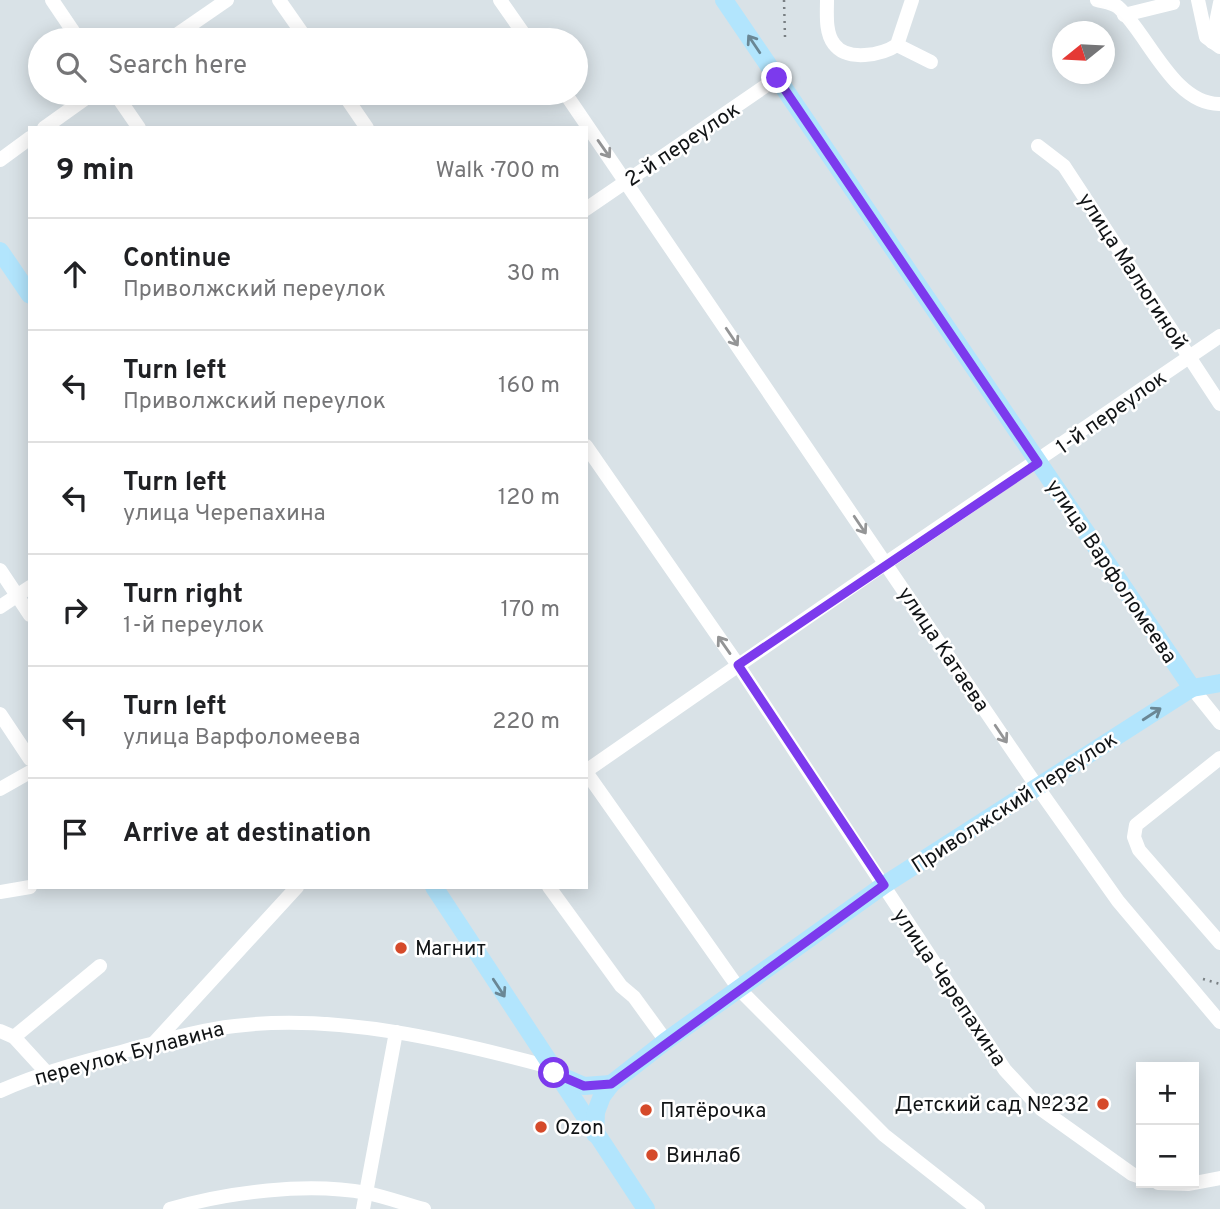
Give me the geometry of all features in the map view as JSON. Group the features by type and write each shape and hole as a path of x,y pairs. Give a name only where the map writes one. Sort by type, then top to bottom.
{"main road":[{"name":"улица Варфоломеева","path":"724,0 1192,688"},
{"path":"0,251 28,292"},
{"name":"Приволжский переулок","path":"595,1134 602,1096 611,1084 666,1041 884,885 1192,688 1220,683"},
{"path":"436,889 552,1070 646,1209"},
{"path":"552,1070 584,1086 611,1084"}],"street":[{"path":"52,0 71,28"},
{"path":"186,28 227,0"},
{"path":"279,0 299,28"},
{"path":"500,0 520,28"},
{"path":"827,0 828,27 832,43 840,50 866,55 880,54 897,45 912,0"},
{"path":"1097,0 1119,7 1173,4"},
{"path":"1198,0 1206,37 1216,45"},
{"path":"1216,45 1220,3"},
{"path":"1119,7 1174,79 1194,96 1209,104 1220,104"},
{"path":"897,45 930,62"},
{"name":"2-й переулок","path":"588,208 777,78"},
{"path":"47,126 76,105"},
{"path":"123,105 138,126"},
{"path":"351,105 366,126"},
{"name":"улица Катаева","path":"573,105 1038,788 1118,901 1220,1022"},
{"path":"0,160 28,139"},
{"name":"улица Малюгиной","path":"1038,146 1065,166 1220,404"},
{"name":"1-й переулок","path":"588,771 886,563 1038,463 1220,337"},
{"name":"улица Черепахина","path":"588,449 738,665 1005,1070 1041,1109 1136,1175"},
{"path":"0,570 23,592 0,607"},
{"name":"улица Варфоломеева","path":"1192,688 1220,723"},
{"path":"0,714 28,757"},
{"path":"1220,758 1136,825 1134,837 1139,850 1220,943"},
{"path":"0,789 28,773"},
{"path":"588,775 739,989 884,1135 978,1209"},
{"path":"0,892 28,887"},
{"path":"153,1044 295,889"},
{"path":"550,889 621,986 634,997 666,1041"},
{"path":"47,1073 7,1034 100,966"},
{"name":"переулок Булавина","path":"0,1091 47,1073 153,1044 237,1025 327,1025 396,1032 479,1048 552,1070"},
{"path":"363,1209 396,1032"},
{"path":"1199,1182 1220,1178"},
{"path":"170,1209 242,1194 304,1190 366,1193 424,1209"}],"path":[{"path":"784,0 785,37"}],"place":[{"name":"Магнит","path":"401,948"},
{"name":"Детский сад №232","path":"1103,1104"},
{"name":"Пятёрочка","path":"646,1110"},
{"name":"Ozon","path":"541,1127"},
{"name":"Винлаб","path":"652,1155"}],"route":[{"path":"554,1073 584,1086 611,1084 666,1041 884,885 738,665 1038,463 777,78"}]}
